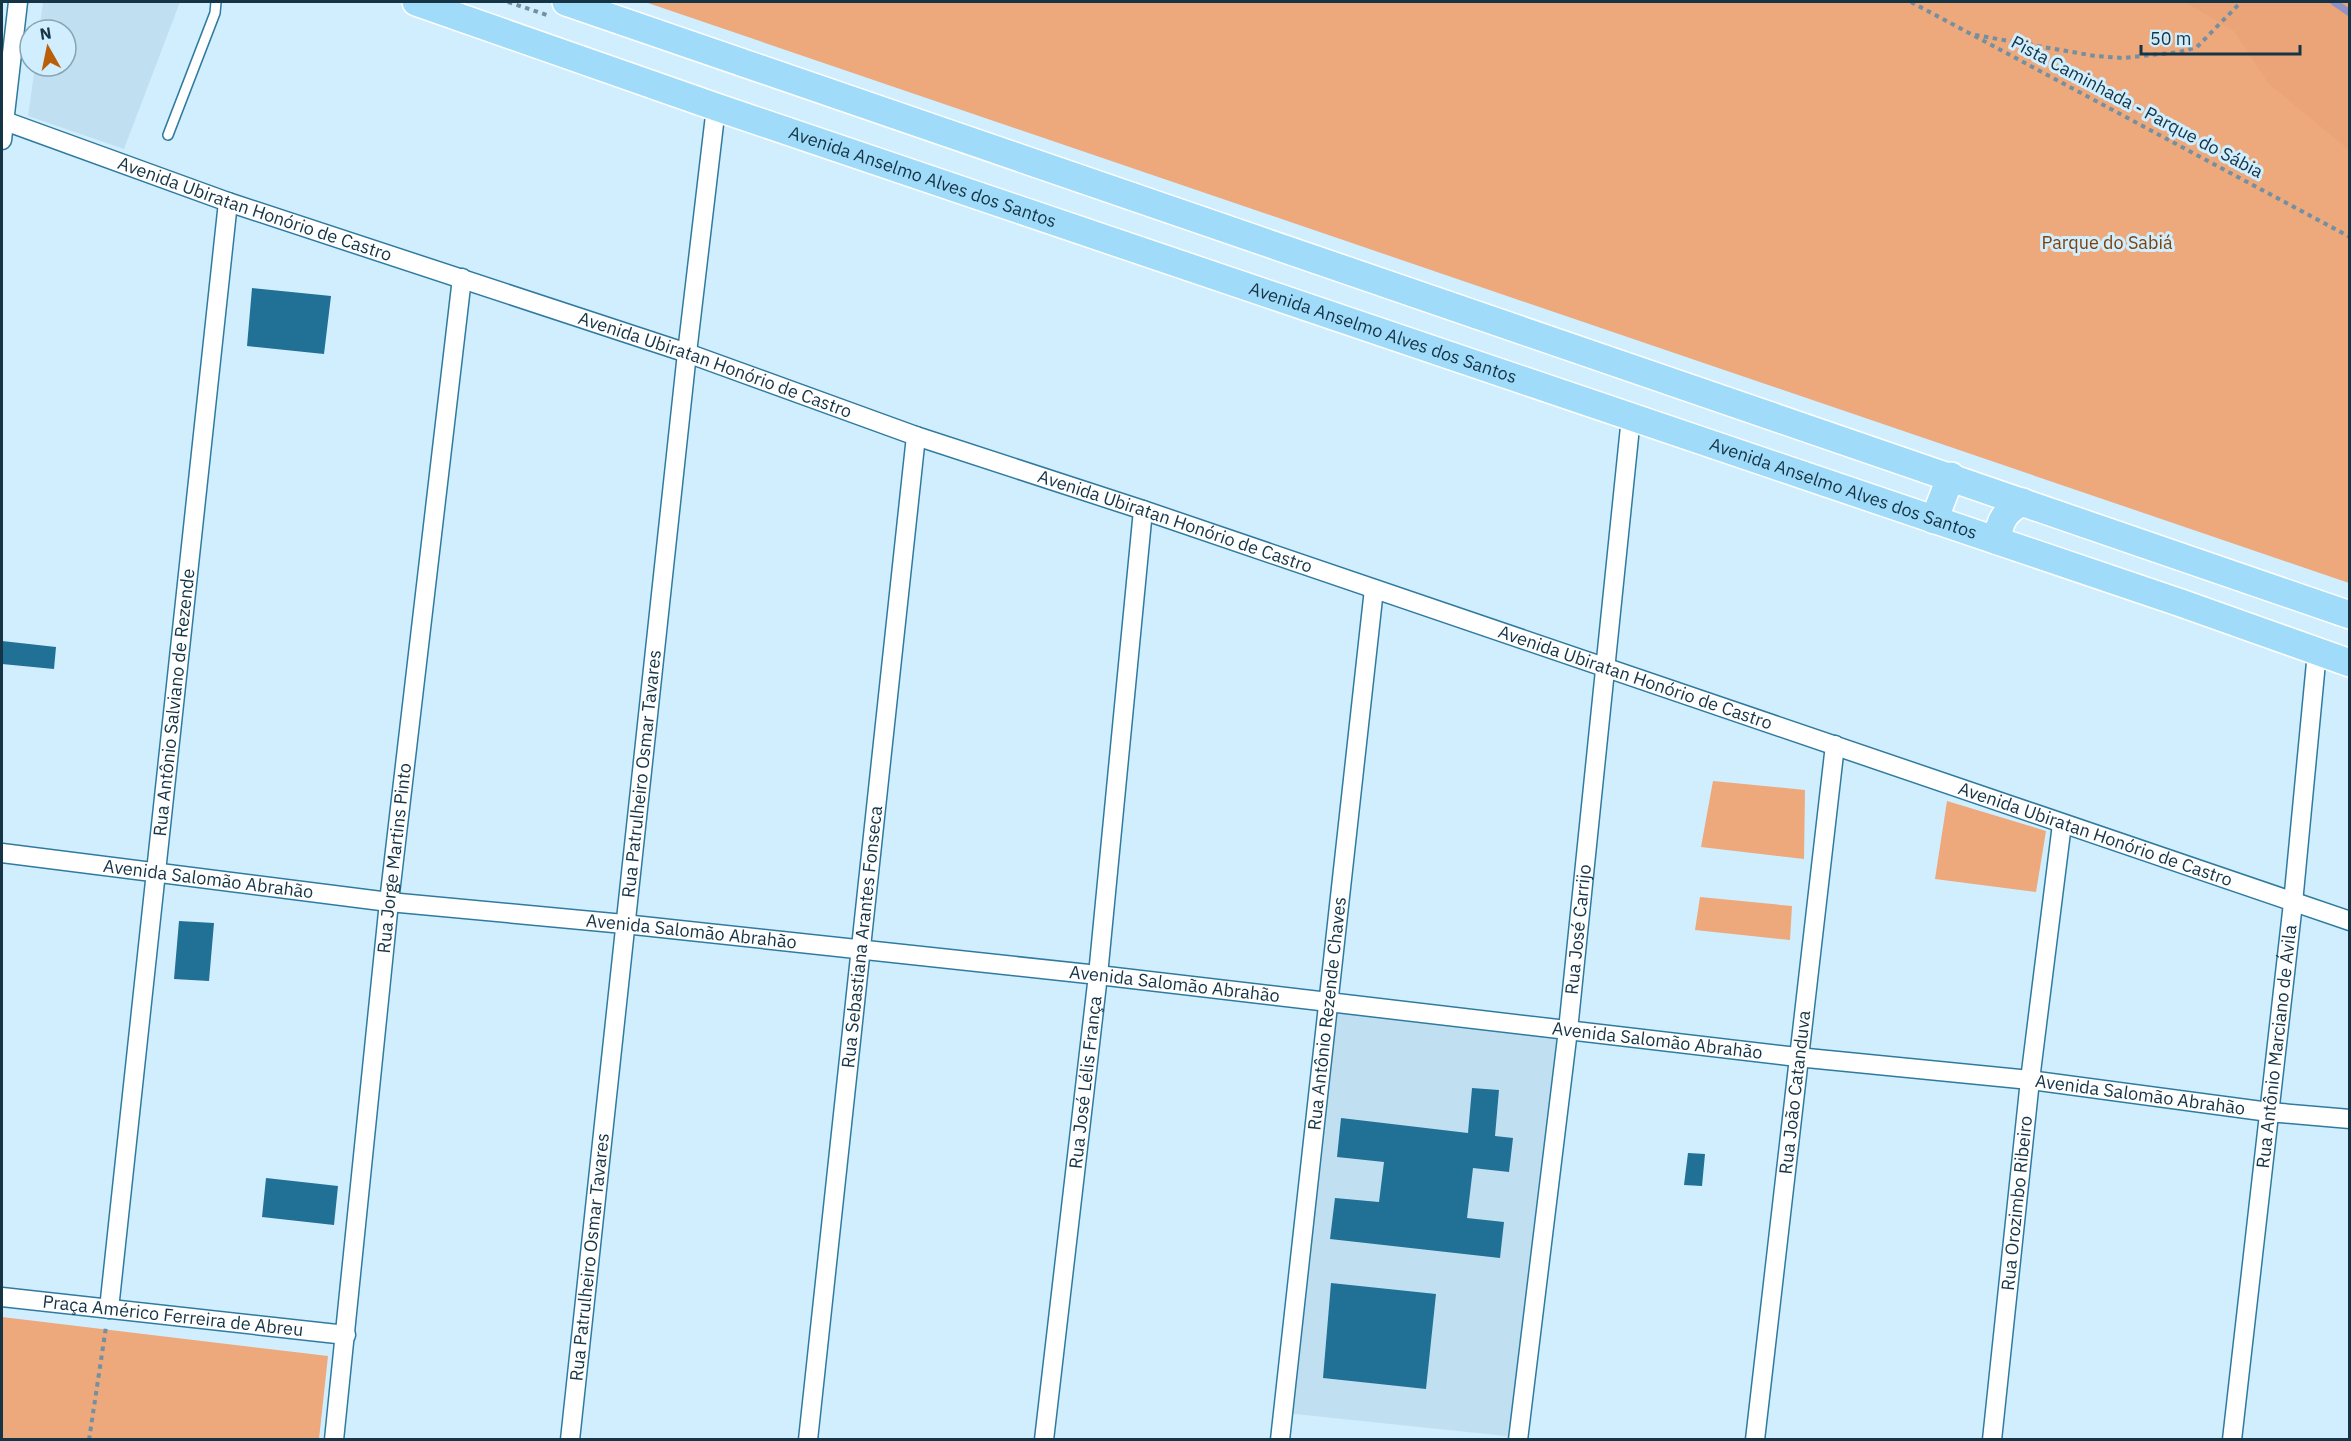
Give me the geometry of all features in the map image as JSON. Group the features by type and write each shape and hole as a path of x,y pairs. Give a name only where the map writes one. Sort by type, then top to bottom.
{"main road":[{"name":"Avenida Anselmo Alves dos Santos","path":"416,2 716,107 1998,541 2349,663"},
{"path":"566,2 1951,476 2349,615"},
{"path":"1934,520 1951,476"},
{"path":"1998,541 2000,523 2006,513 2023,502"}],"street":[{"path":"2,140 2,121 18,2"},
{"name":"Rua Patrulheiro Osmar Tavares","path":"570,1440 624,924 716,107"},
{"name":"Avenida Ubiratan Honório de Castro","path":"2,121 228,202 687,353 916,436 1605,666 2062,825 2349,921"},
{"name":"Rua Antônio Salviano de Rezende","path":"109,1309 228,202"},
{"name":"Rua Jorge Martins Pinto","path":"334,1440 389,902 462,278"},
{"name":"Rua José Carrijo","path":"1518,1440 1568,1030 1631,417"},
{"name":"Rua Sebastiana Arantes Fonseca","path":"808,1440 916,436"},
{"name":"Rua José Lélis França","path":"1044,1440 1098,975 1143,510"},
{"name":"Rua Antônio Rezende Chaves","path":"1280,1440 1374,589"},
{"name":"Rua Antônio Marciano de Ávila","path":"2232,1440 2292,903 2317,652"},
{"name":"Rua João Catanduva","path":"1755,1440 1834,745"},
{"name":"Rua Orozimbo Ribeiro","path":"1992,1440 2030,1080 2062,825"},
{"name":"Avenida Salomão Abrahão","path":"2,853 389,902 624,924 1098,975 1797,1057 2030,1080 2269,1112 2349,1119"},
{"name":"Praça Américo Ferreira de Abreu","path":"2,1298 346,1335"}],"lane":[{"path":"168,135 215,13 216,2"}],"path":[{"name":"Pista Caminhada - Parque do Sábia","path":"1911,2 2349,237"},
{"path":"1971,35 2095,56 2123,58 2180,52 2197,46 2241,2"},
{"path":"89,1440 109,1309"}],"shaded area":[{"path":"43,2 180,2 124,149 28,116 33,78 78,78 78,18 41,18"},
{"path":"2185,2 2349,2 2349,150 2268,83 2234,31"},
{"path":"1331,1001 1564,1027 1515,1437 1285,1413"}],"green space":[{"name":"Parque do Sabiá","path":"645,2 2349,2 2349,583"},
{"path":"1713,781 1805,790 1804,859 1701,847"},
{"path":"1947,801 2046,831 2036,892 1935,879"},
{"path":"1700,897 1792,906 1790,940 1695,930"},
{"path":"2,1317 328,1356 319,1439 2,1439"}],"building":[{"path":"252,288 331,296 324,354 247,346"},
{"path":"2,641 56,647 54,669 2,664"},
{"path":"179,921 214,923 209,981 174,979"},
{"path":"1472,1088 1499,1090 1495,1136 1513,1138 1509,1172 1473,1168 1467,1218 1504,1222 1500,1258 1330,1239 1335,1198 1379,1202 1384,1162 1337,1157 1341,1118 1468,1133"},
{"path":"1688,1153 1705,1154 1702,1186 1684,1185"},
{"path":"266,1178 338,1186 334,1225 262,1217"},
{"path":"1331,1283 1436,1294 1426,1389 1323,1378"}],"waterway":[{"path":"2334,2 2350,13"}]}
